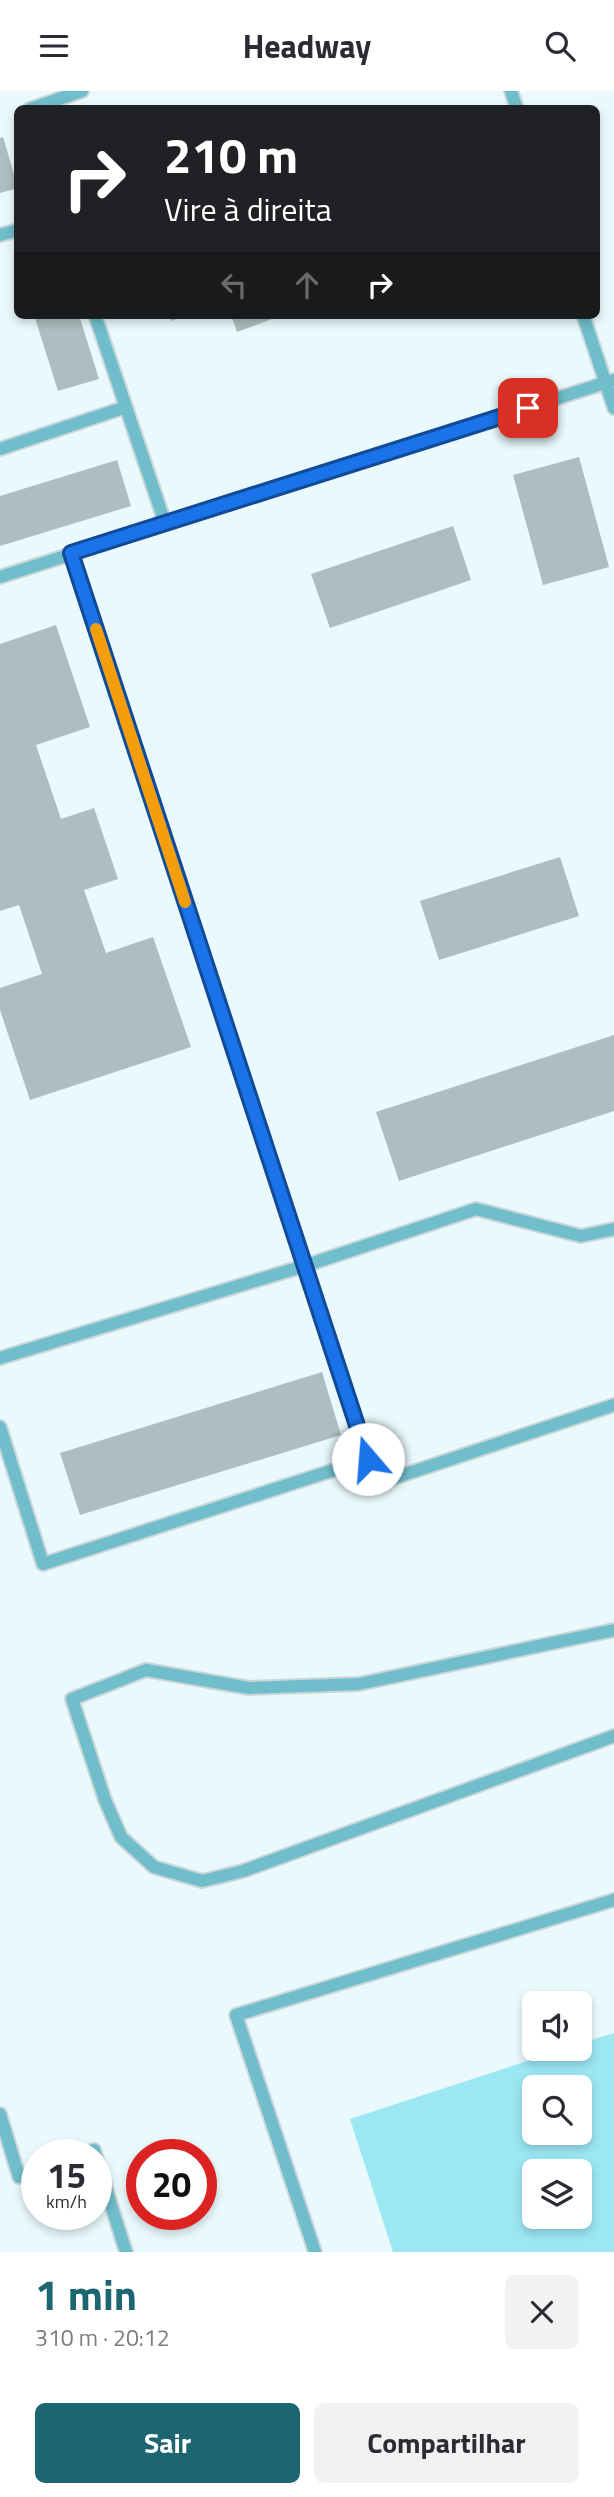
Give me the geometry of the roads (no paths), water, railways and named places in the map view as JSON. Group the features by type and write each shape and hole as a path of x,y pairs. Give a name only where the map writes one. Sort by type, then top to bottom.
{"lane":[{"path":"42,105 82,91"},
{"path":"96,319 165,523"},
{"path":"585,319 610,382 614,408"},
{"path":"0,577 610,382"},
{"path":"0,449 126,407"},
{"path":"71,553 376,1484 614,1405"},
{"path":"0,1358 304,1266 476,1209 581,1236 614,1229"},
{"path":"1,1430 43,1564 368,1459"},
{"path":"614,1630 359,1684 248,1688 146,1670 72,1699 105,1800 121,1837 154,1867 202,1881 243,1871 614,1736"},
{"path":"314,2252 236,2015 614,1900"},
{"path":"0,2114 19,2177 21,2176"},
{"path":"112,2207 126,2252"}]}
